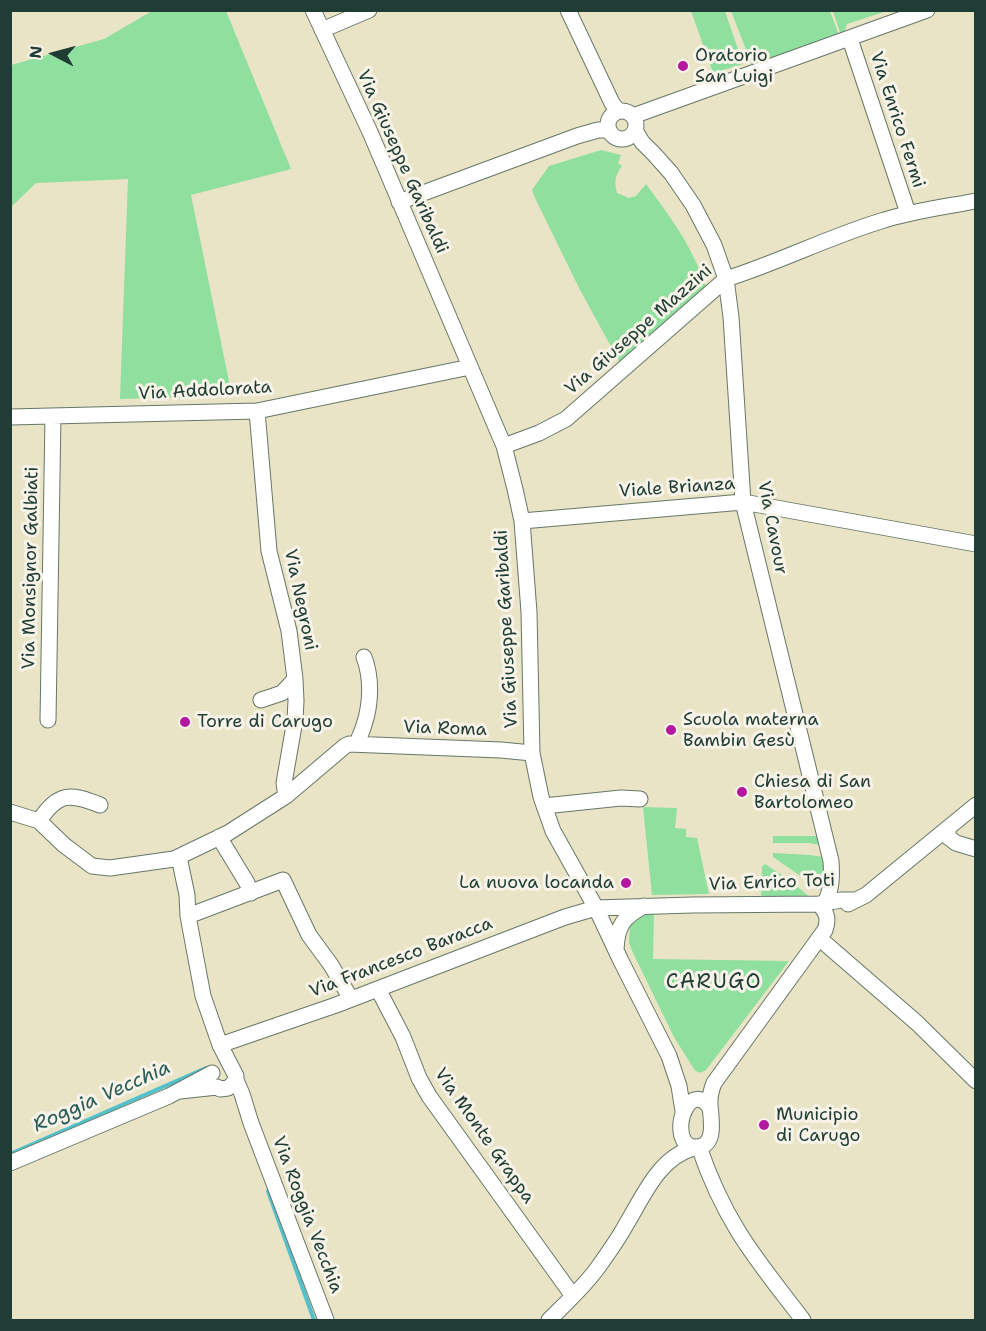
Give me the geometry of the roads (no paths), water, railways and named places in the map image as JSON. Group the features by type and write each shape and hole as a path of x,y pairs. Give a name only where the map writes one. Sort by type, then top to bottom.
{"street":[{"name":"Via Giuseppe Garibaldi","path":"312,10 369,132 504,446 522,520 529,612 532,753 537,781 553,831 596,908 669,1056 680,1086 683,1111"},
{"path":"322,30 369,10"},
{"path":"568,10 611,119 611,134 622,139 635,127 927,10"},
{"name":"Via Enrico Fermi","path":"850,39 908,213"},
{"path":"399,202 577,136 626,111 635,127"},
{"name":"Via Cavour","path":"635,127 693,205 714,245 726,279 731,317 743,502 831,861 832,878 829,892 822,904"},
{"name":"Via Giuseppe Mazzini","path":"504,446 539,434 566,419 726,279 861,228 908,213 975,201"},
{"name":"Via Addolorata","path":"10,417 258,411 470,367"},
{"name":"Via Negroni","path":"258,411 269,551 289,631 295,679 295,711 284,783 286,796"},
{"name":"Via Monsignor Galbiati","path":"48,720 52,416"},
{"name":"Viale Brianza","path":"522,520 743,502 975,544"},
{"path":"10,812 39,821 64,845 92,866 110,868 174,859 219,837 286,796 345,746 357,744 366,720 370,692 369,675 364,657"},
{"path":"261,700 282,693 295,679"},
{"name":"Via Roma","path":"357,744 532,753"},
{"path":"39,821 55,802 66,797 81,797 100,805"},
{"path":"544,806 621,798 639,800"},
{"name":"Via Enrico Toti","path":"596,908 822,904 856,900 866,896 948,830 975,805"},
{"path":"948,830 948,837 956,843 975,849"},
{"path":"219,837 251,893"},
{"name":"Via Roggia Vecchia","path":"180,856 188,916 203,996 326,1320"},
{"path":"188,916 283,880 309,935 331,965 351,999"},
{"path":"549,1320 599,1266 658,1173 677,1155 710,1136 712,1121 710,1101 714,1083 840,907 856,900"},
{"path":"822,904 827,918 822,934"},
{"path":"616,951 617,935 623,922 644,906"},
{"name":"Via Francesco Baracca","path":"220,1045 351,999 566,917 596,908"},
{"path":"822,934 975,1081"},
{"name":"Via Monte Grappa","path":"378,989 403,1037 414,1067 429,1096 573,1296"},
{"path":"216,1079 220,1045"},
{"path":"221,1065 229,1066 234,1074 234,1083 228,1088 216,1079 221,1065"},
{"path":"10,1163 180,1091 216,1079"},
{"name":"Via Roggia Vecchia","path":"216,1079 251,1124"},
{"path":"710,1108 703,1101 691,1101 683,1111 681,1124 695,1143 738,1231 803,1320"}],"waterway":[{"name":"Roggia Vecchia","path":"10,1154 206,1068"},
{"name":"Roggia Vecchia","path":"268,1191 314,1320"}],"place":[{"name":"Oratorio San Luigi","path":"683,66"},
{"name":"Torre di Carugo","path":"185,722"},
{"name":"Scuola materna Bambin Gesù","path":"671,730"},
{"name":"Chiesa di San Bartolomeo","path":"742,792"},
{"name":"La nuova locanda","path":"626,883"},
{"name":"Municipio di Carugo","path":"764,1125"}],"district":[{"name":"CARUGO","path":"714,983"}]}
